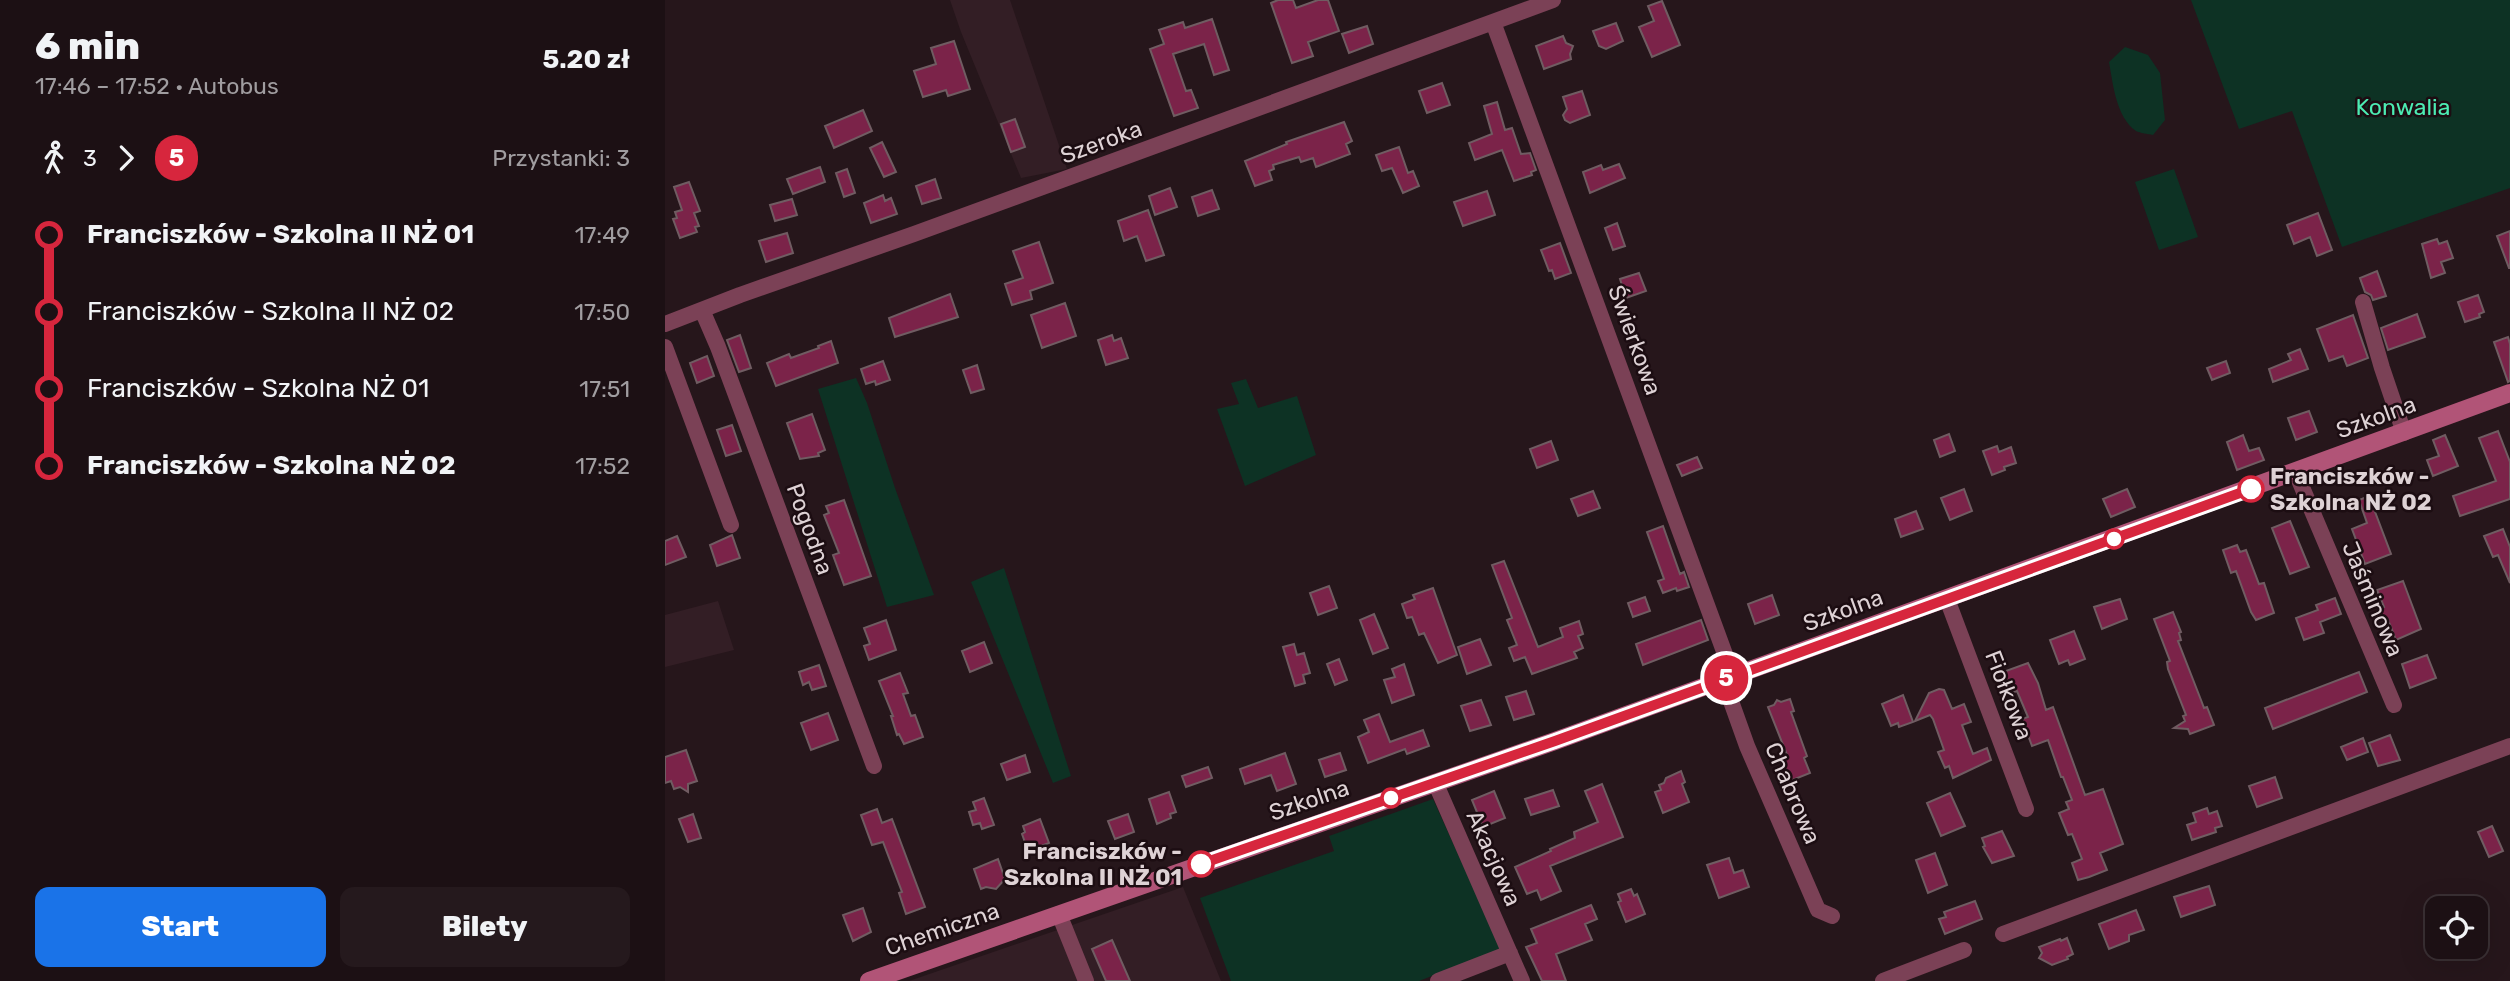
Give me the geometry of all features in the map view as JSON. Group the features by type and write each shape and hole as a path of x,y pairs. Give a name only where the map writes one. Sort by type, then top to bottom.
{"street":[{"name":"Szeroka","path":"665,324 1553,0"},
{"name":"Świerkowa","path":"1493,22 1727,678"},
{"path":"2363,302 2404,433"},
{"name":"Pogodna","path":"702,310 874,765"},
{"path":"665,347 731,525"},
{"name":"Szkolna","path":"1190,867 1727,678 2510,393"},
{"name":"Jaśminowa","path":"2296,473 2394,705"},
{"name":"Fiołkowa","path":"1947,598 2027,808"},
{"name":"Chabrowa","path":"1727,678 1727,690 1747,746 1818,911 1832,916"},
{"path":"2003,934 2510,746"},
{"name":"Akacjowa","path":"1435,782 1522,981"},
{"name":"Chemiczna","path":"869,981 1190,867"},
{"path":"1059,914 1086,981"},
{"path":"1883,981 1964,950"},
{"path":"1438,981 1510,953"}],"shaded area":[{"path":"950,0 1010,0 1067,169 1021,178"},
{"path":"718,601 734,650 665,667 665,615"},
{"path":"1183,887 1221,981 909,981"}],"green space":[{"name":"Konwalia","path":"2191,0 2510,0 2510,188 2342,247 2292,111 2239,129"},
{"path":"2125,47 2148,55 2160,73 2165,120 2153,135 2136,131 2129,125 2116,100 2109,62"},
{"path":"2174,169 2198,237 2159,250 2135,182"},
{"path":"856,378 934,595 887,607 818,389"},
{"path":"1246,379 1258,408 1297,396 1316,455 1245,486 1217,409 1239,404 1231,383"},
{"path":"1004,568 1071,776 1053,783 971,582"},
{"path":"1433,799 1501,949 1419,981 1231,981 1200,898 1334,851 1329,836"}],"building":[{"path":"1293,0 1296,8 1318,0 1328,0 1339,31 1308,42 1313,56 1292,63 1271,3"},
{"path":"1662,1 1680,45 1652,57 1639,27 1654,21 1648,6"},
{"path":"1212,19 1229,70 1214,75 1204,44 1173,54 1186,91 1191,90 1198,108 1174,116 1150,49 1164,44 1159,30 1183,22 1185,28"},
{"path":"1616,23 1623,41 1606,49 1599,46 1593,31"},
{"path":"1367,26 1373,44 1349,53 1342,34"},
{"path":"1563,36 1566,43 1573,46 1571,59 1544,69 1536,46"},
{"path":"954,41 970,89 948,96 946,90 923,97 914,71 936,64 931,48"},
{"path":"1442,83 1450,105 1427,113 1419,91"},
{"path":"1582,91 1590,115 1570,123 1563,115 1567,109 1563,97"},
{"path":"1497,102 1505,130 1512,128 1521,154 1530,153 1536,170 1531,172 1532,175 1514,181 1502,150 1475,160 1469,143 1492,134 1484,106"},
{"path":"863,110 872,131 834,148 825,126"},
{"path":"1015,119 1025,147 1011,152 1001,124"},
{"path":"1344,122 1352,141 1346,144 1350,154 1316,167 1313,158 1301,162 1299,157 1273,165 1274,169 1269,171 1272,180 1255,186 1245,161 1287,144 1286,142"},
{"path":"882,142 896,172 884,177 870,148"},
{"path":"1399,147 1408,173 1413,171 1419,186 1403,193 1392,168 1382,171 1376,155"},
{"path":"1619,164 1625,178 1590,193 1583,172 1601,165 1603,170"},
{"path":"820,167 825,182 793,194 787,179"},
{"path":"847,169 855,193 844,197 836,173"},
{"path":"935,179 941,198 922,204 916,186"},
{"path":"689,182 700,211 694,213 699,226 695,227 697,232 680,238 673,219 677,218 675,212 682,210 674,187"},
{"path":"1170,188 1177,207 1155,215 1149,196"},
{"path":"1212,190 1219,209 1198,216 1192,197"},
{"path":"1487,191 1495,215 1463,226 1454,202"},
{"path":"883,195 885,201 891,198 897,214 871,223 864,203"},
{"path":"792,199 797,215 775,221 770,205"},
{"path":"1148,210 1164,255 1146,261 1137,236 1124,241 1118,221"},
{"path":"2318,213 2332,250 2317,256 2310,237 2294,244 2287,225"},
{"path":"1617,223 1625,246 1613,250 1605,228"},
{"path":"2510,231 2510,268 2509,268 2497,236"},
{"path":"787,233 793,253 766,262 759,241"},
{"path":"2437,239 2439,244 2447,241 2453,258 2441,262 2445,273 2431,278 2422,244"},
{"path":"1039,242 1053,283 1030,291 1032,299 1012,305 1005,284 1023,278 1013,251"},
{"path":"1560,243 1571,273 1555,279 1541,250"},
{"path":"2377,271 2386,296 2373,300 2371,295 2365,292 2360,278"},
{"path":"1639,273 1646,291 1626,298 1620,279"},
{"path":"950,294 958,317 895,337 889,318"},
{"path":"2478,295 2484,312 2479,314 2480,317 2465,322 2458,302"},
{"path":"1065,303 1076,336 1042,348 1031,315"},
{"path":"2417,314 2425,337 2388,350 2381,328"},
{"path":"2353,315 2368,358 2347,366 2343,356 2329,361 2317,329"},
{"path":"740,335 751,368 739,372 727,340"},
{"path":"1112,335 1114,341 1121,338 1128,358 1106,365 1098,340"},
{"path":"2508,337 2510,381 2508,382 2494,342"},
{"path":"831,341 838,363 776,386 767,363 789,354 791,358"},
{"path":"2300,349 2308,369 2273,382 2269,369 2291,360 2288,354"},
{"path":"707,356 714,376 697,383 690,363"},
{"path":"883,361 890,380 876,385 875,381 866,384 861,369"},
{"path":"2226,361 2230,373 2212,380 2207,368"},
{"path":"977,365 984,389 971,393 963,370"},
{"path":"2309,411 2317,432 2296,440 2288,418"},
{"path":"812,414 825,450 818,453 819,456 800,459 787,423"},
{"path":"732,425 741,451 726,456 717,430"},
{"path":"2498,431 2510,462 2510,499 2460,516 2453,496 2496,481 2479,438"},
{"path":"1949,434 1955,451 1940,457 1934,440"},
{"path":"2243,435 2249,451 2259,448 2264,460 2237,470 2227,442"},
{"path":"2445,435 2458,466 2433,476 2427,460 2439,456 2433,440"},
{"path":"1551,441 1558,460 1537,468 1530,449"},
{"path":"1997,446 1999,452 2011,447 2016,463 1992,475 1983,451"},
{"path":"1697,457 1702,468 1682,476 1677,465"},
{"path":"1964,489 1972,511 1950,520 1941,498"},
{"path":"2127,489 2135,507 2111,517 2103,499"},
{"path":"1593,491 1600,508 1578,516 1571,499"},
{"path":"2369,496 2391,554 2365,564 2352,529 2367,523 2359,500"},
{"path":"844,500 871,576 844,585 833,555 839,553 824,515 829,513 826,506"},
{"path":"1916,511 1923,529 1901,537 1895,519"},
{"path":"2290,521 2309,567 2290,574 2272,528"},
{"path":"1663,526 1680,574 1684,572 1689,587 1663,593 1658,581 1664,579 1647,532"},
{"path":"2503,529 2510,547 2510,583 2498,555 2493,557 2484,536"},
{"path":"732,535 740,558 717,566 710,545"},
{"path":"677,536 686,557 665,565 665,541"},
{"path":"2237,545 2240,552 2246,550 2259,584 2264,583 2274,613 2256,620 2251,612 2236,571 2231,573 2223,550"},
{"path":"1504,561 1538,647 1563,637 1560,628 1579,621 1583,634 1578,636 1583,648 1574,652 1577,658 1532,674 1525,657 1514,661 1509,648 1517,645 1507,620 1512,618 1492,565"},
{"path":"2403,581 2421,629 2396,640 2388,620 2384,622 2381,616 2379,609 2384,607 2377,590"},
{"path":"1329,586 1337,608 1318,615 1310,593"},
{"path":"1433,588 1457,655 1438,663 1424,633 1419,635 1412,617 1407,618 1402,604 1415,599 1413,595"},
{"path":"1772,595 1779,615 1755,624 1748,604"},
{"path":"1645,597 1650,611 1633,617 1628,603"},
{"path":"2335,598 2341,614 2320,622 2324,633 2304,640 2296,618 2318,610 2316,605"},
{"path":"2120,599 2127,619 2102,629 2094,607"},
{"path":"2173,612 2181,632 2181,640 2178,641 2204,708 2207,707 2214,725 2190,734 2188,729 2174,728 2185,721 2183,716 2186,715 2168,669 2167,662 2170,661 2154,619"},
{"path":"1374,614 1388,648 1373,654 1360,620"},
{"path":"886,620 896,650 869,660 864,646 870,644 864,628"},
{"path":"1701,620 1708,640 1643,665 1636,644"},
{"path":"2074,631 2085,659 2070,665 2068,660 2059,664 2050,640"},
{"path":"1480,639 1491,665 1467,674 1458,647"},
{"path":"984,642 992,663 970,672 962,651"},
{"path":"1294,644 1297,655 1304,653 1310,673 1303,675 1305,683 1295,686 1283,647"},
{"path":"2427,655 2436,678 2410,688 2402,664"},
{"path":"1339,659 1347,680 1335,685 1327,664"},
{"path":"2028,663 2038,683 2046,710 2053,707 2085,795 2103,789 2123,844 2100,853 2107,870 2078,880 2072,863 2082,859 2072,834 2068,835 2059,813 2069,809 2066,802 2072,800 2048,740 2032,746 2022,719 2028,717 2017,691 2014,692 2011,683 2008,684 2003,672"},
{"path":"1404,664 1414,695 1392,703 1384,680 1395,677 1392,669"},
{"path":"819,665 826,686 812,690 809,682 803,685 799,672"},
{"path":"2359,672 2367,692 2273,729 2265,708"},
{"path":"900,673 908,693 903,694 923,737 904,744 899,734 897,735 893,716 879,681"},
{"path":"1944,690 1952,709 1964,704 1971,722 1962,725 1973,754 1987,748 1991,760 1953,778 1949,766 1945,768 1938,752 1944,750 1933,719 1930,715 1915,721 1929,693"},
{"path":"1526,691 1534,714 1514,720 1506,697"},
{"path":"1903,695 1913,722 1899,727 1898,723 1891,726 1882,704"},
{"path":"1790,699 1794,711 1791,712 1807,756 1804,758 1810,773 1790,781 1781,757 1787,755 1768,707 1774,705 1777,700 1781,702"},
{"path":"1481,700 1491,725 1470,731 1461,706"},
{"path":"828,713 838,740 811,750 801,723"},
{"path":"1379,714 1390,742 1423,730 1429,746 1407,754 1405,749 1368,763 1358,737 1369,732 1364,720"},
{"path":"2390,735 2400,760 2378,766 2369,743"},
{"path":"2363,738 2368,752 2347,760 2341,747"},
{"path":"686,750 697,781 688,784 688,792 680,787 674,789 671,781 665,783 665,757"},
{"path":"1285,753 1296,784 1277,791 1271,775 1245,784 1240,769"},
{"path":"1340,753 1346,770 1325,777 1319,760"},
{"path":"1025,755 1030,772 1007,780 1001,764"},
{"path":"1208,767 1212,778 1186,787 1182,776"},
{"path":"1681,771 1685,782 1682,784 1689,802 1663,813 1655,792 1661,790 1659,785 1664,783 1666,778"},
{"path":"2275,777 2282,798 2257,807 2249,786"},
{"path":"1602,784 1623,837 1550,866 1561,891 1541,900 1537,890 1527,894 1515,867 1575,838 1574,832 1598,822 1585,791"},
{"path":"1553,790 1559,806 1531,815 1525,799"},
{"path":"1494,791 1505,818 1483,827 1472,800"},
{"path":"1169,792 1176,812 1170,814 1171,818 1157,824 1149,799"},
{"path":"1950,793 1965,826 1941,836 1927,803"},
{"path":"984,798 994,825 982,829 980,823 973,825 969,812 976,810 973,802"},
{"path":"2207,808 2209,814 2217,811 2222,826 2215,828 2216,832 2192,840 2187,825 2196,822 2193,813"},
{"path":"877,809 882,823 892,819 925,907 906,914 899,893 902,892 883,842 872,845 861,815"},
{"path":"693,814 701,838 688,842 679,819"},
{"path":"1128,814 1134,832 1115,839 1108,821"},
{"path":"1040,819 1049,843 1028,851 1022,834 1025,832 1023,826"},
{"path":"2492,826 2503,851 2489,857 2478,832"},
{"path":"2002,831 2014,856 1992,863 1983,847 1982,838"},
{"path":"1935,853 1947,885 1928,893 1916,860"},
{"path":"1729,858 1734,873 1743,870 1749,887 1719,898 1707,865"},
{"path":"998,859 1005,879 996,889 981,889 974,869"},
{"path":"2209,886 2215,905 2181,917 2174,897"},
{"path":"1631,889 1634,896 1637,894 1645,914 1626,922 1618,902 1621,901 1618,894"},
{"path":"1975,901 1982,919 1945,934 1939,919 1946,917 1944,912"},
{"path":"1591,905 1597,919 1585,924 1592,940 1556,954 1566,981 1542,981 1526,947 1537,943 1531,929"},
{"path":"863,908 871,932 853,941 843,915"},
{"path":"2136,910 2144,930 2129,935 2129,941 2109,949 2099,924"},
{"path":"2067,938 2073,954 2067,957 2068,959 2052,965 2039,958 2042,953 2039,947"},
{"path":"1112,940 1130,981 1106,981 1092,949"}],"bus line":[{"name":"5","path":"1201,864 1555,741 2251,489"}],"place":[{"name":"Franciszków - Szkolna NŻ 02","path":"2251,489"},
{"name":"Franciszków - Szkolna II NŻ 01","path":"1201,864"}]}
